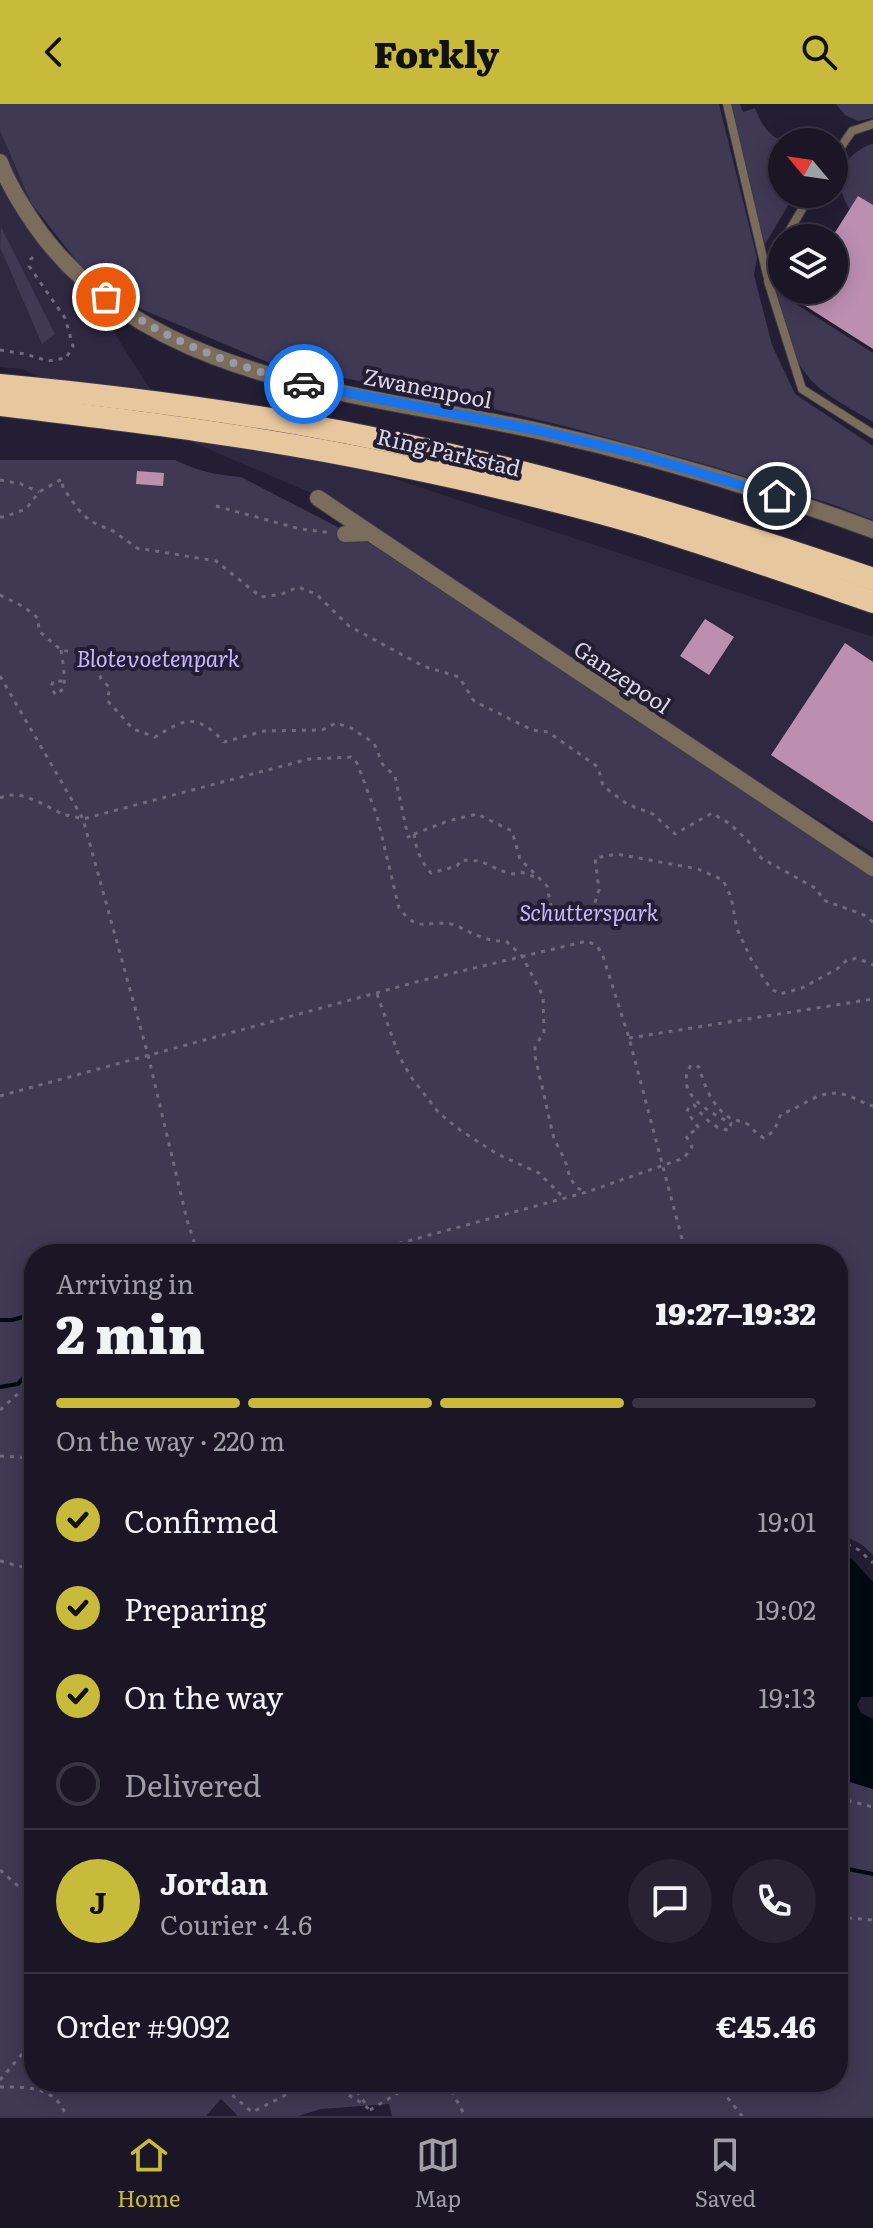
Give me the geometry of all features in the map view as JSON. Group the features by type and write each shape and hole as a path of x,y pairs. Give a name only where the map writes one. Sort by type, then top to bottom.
{"highway":[{"name":"Ring Parkstad","path":"0,385 289,422 433,452 636,503 873,579"},
{"name":"Ring Parkstad","path":"0,405 199,429 425,471 641,525 873,602"}],"street":[{"name":"Zwanenpool","path":"0,162 28,215 61,258 91,287 121,308 149,327 181,342 258,372 315,387 541,431 633,453 805,505 873,530"},
{"name":"Ganzepool","path":"318,498 873,868"},
{"path":"345,534 370,533"}],"lane":[{"path":"727,104 768,281"},
{"path":"848,137 852,131 873,124"},
{"path":"775,304 802,389 873,434"}],"path":[{"path":"0,350 48,361 66,358 73,346 65,318 29,266 37,253"},
{"path":"0,517 26,509 39,492 62,479 63,488 90,521 113,531 137,548 216,561 261,597 282,594 298,587 316,594 349,626 423,666 459,677 474,701 532,730 548,732 598,767 603,786 627,804 653,814 675,834 712,813 730,824 761,858 817,889 823,900 864,915 873,922"},
{"path":"0,480 39,492"},
{"path":"216,506 300,529 345,534"},
{"path":"0,595 38,618 39,631 61,650 93,656 101,679 110,688 107,700 133,729 155,737 189,720 207,725 224,742 264,731 322,730 336,723 351,728 374,743 383,765 395,776 408,837 448,821 477,814 512,831 520,859 547,886 552,912 569,917 592,912 599,890 595,858 617,854 698,869 723,880 731,897 737,929 751,959 770,988 780,994 802,988 847,960 857,958 873,965"},
{"path":"61,650 64,681"},
{"path":"0,676 83,819 148,1055 195,1244"},
{"path":"0,798 11,795 42,802 63,814 83,819 309,759 351,757 357,763 377,816 399,908 407,918 423,926 453,924 481,938 494,942 506,941 522,956 543,996 544,1033 535,1046 535,1056 554,1139 570,1178 577,1188 587,1192"},
{"path":"414,834 422,863 431,873 457,866 461,860 480,861 502,871 513,874 521,872 540,879"},
{"path":"0,1096 581,941 596,945 602,953 629,1038 683,1244"},
{"path":"377,993 399,1056 439,1113 497,1154 539,1173 564,1198"},
{"path":"629,1038 873,999"},
{"path":"396,1244 587,1192 684,1158 692,1147 686,1136 699,1128 687,1112 689,1106 694,1105 706,1119 722,1130 730,1130 731,1123 716,1116 687,1090 684,1080 691,1065 699,1067 704,1087 724,1113 747,1124 756,1135 764,1138 774,1131 781,1114 794,1110 812,1097 842,1094 873,1106"},
{"path":"0,1410 24,1388"},
{"path":"0,1456 24,1457"},
{"path":"848,1545 873,1563"},
{"path":"0,1561 24,1567"},
{"path":"848,1801 873,1807"},
{"path":"0,1870 24,1891"},
{"path":"848,1918 873,1920"},
{"path":"0,2080 24,2052"},
{"path":"0,2087 24,2087"},
{"path":"45,2092 60,2104 66,2116"},
{"path":"229,2092 252,2112 294,2092"},
{"path":"342,2092 354,2096 370,2110"},
{"path":"357,2092 374,2116"},
{"path":"370,2110 400,2092"},
{"path":"452,2092 465,2116"},
{"path":"723,2092 742,2116"}],"shaded area":[{"path":"0,131 31,203 154,395 374,472 873,637 873,853 382,550 311,493 22,369 0,367"},
{"path":"848,1557 873,1582 873,1697 861,1697 857,1705 861,1713 873,1719 873,1789 850,1782"}],"green space":[{"path":"0,104 719,104 757,258 754,275 772,345 795,394 873,446 873,520 712,466 564,426 456,400 272,364 129,304 79,264 31,203 0,131"},
{"path":"728,104 740,104 743,112 755,108 768,132 768,208 787,208 777,224 768,224 765,244"},
{"path":"836,104 873,104 873,118 858,121 845,115"},
{"path":"873,143 873,213 852,213 848,206 848,161"},
{"path":"1,227 55,334 42,344 0,247"},
{"path":"780,304 796,304 873,353 873,422 820,388 806,374 790,343"},
{"name":"Schutterspark","path":"0,460 175,460 207,472 241,477 382,550 873,875 873,1555 848,1538 848,1244 24,1244 24,2092 848,2092 848,1781 873,1789 873,2116 392,2116 389,2104 321,2109 298,2116 238,2116 221,2099 206,2116 0,2116"}],"building":[{"path":"858,196 873,205 873,349 802,304 848,304 848,224 840,224"},
{"path":"137,471 164,473 163,486 136,484"},
{"path":"705,619 734,637 709,675 680,656"},
{"path":"845,643 873,662 873,822 771,755"}],"waterway":[{"path":"0,1320 24,1317"},
{"path":"0,1387 18,1384 24,1377"},
{"path":"848,1869 873,1874"}],"way so far":[{"path":"106,297 149,327 181,342 258,372 304,384"}],"route":[{"path":"304,384 541,431 633,453 777,496"}],"park label":[{"name":"Blotevoetenpark","path":"158,657"}]}
